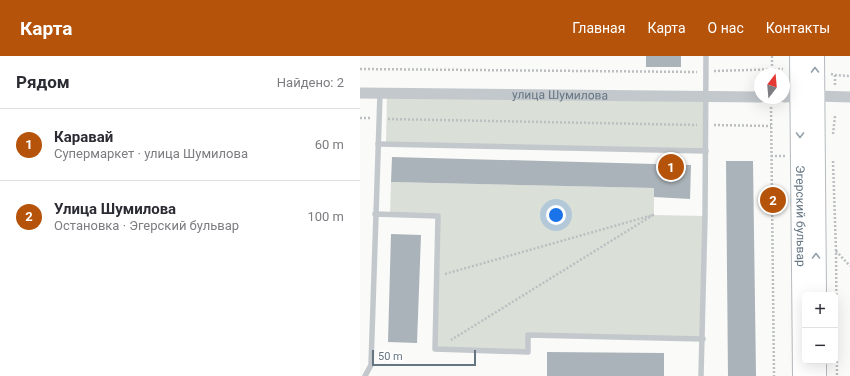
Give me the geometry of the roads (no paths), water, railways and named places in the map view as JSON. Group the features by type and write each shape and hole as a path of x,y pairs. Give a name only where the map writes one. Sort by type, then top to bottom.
{"main road":[{"name":"Эгерский бульвар","path":"799,56 802,376"},
{"name":"Эгерский бульвар","path":"815,56 800,96 817,292"},
{"path":"817,364 817,376"}],"street":[{"name":"улица Шумилова","path":"360,93 754,97"},
{"path":"800,96 850,96"}],"lane":[{"path":"701,376 707,97 706,56"},
{"path":"365,376 370,365 380,94"},
{"path":"378,144 706,151"},
{"path":"375,214 438,216 435,350 528,352 528,335 702,339"}],"place":[{"name":"Каравай","path":"671,167"},
{"name":"Улица Шумилова","path":"773,200"}]}
